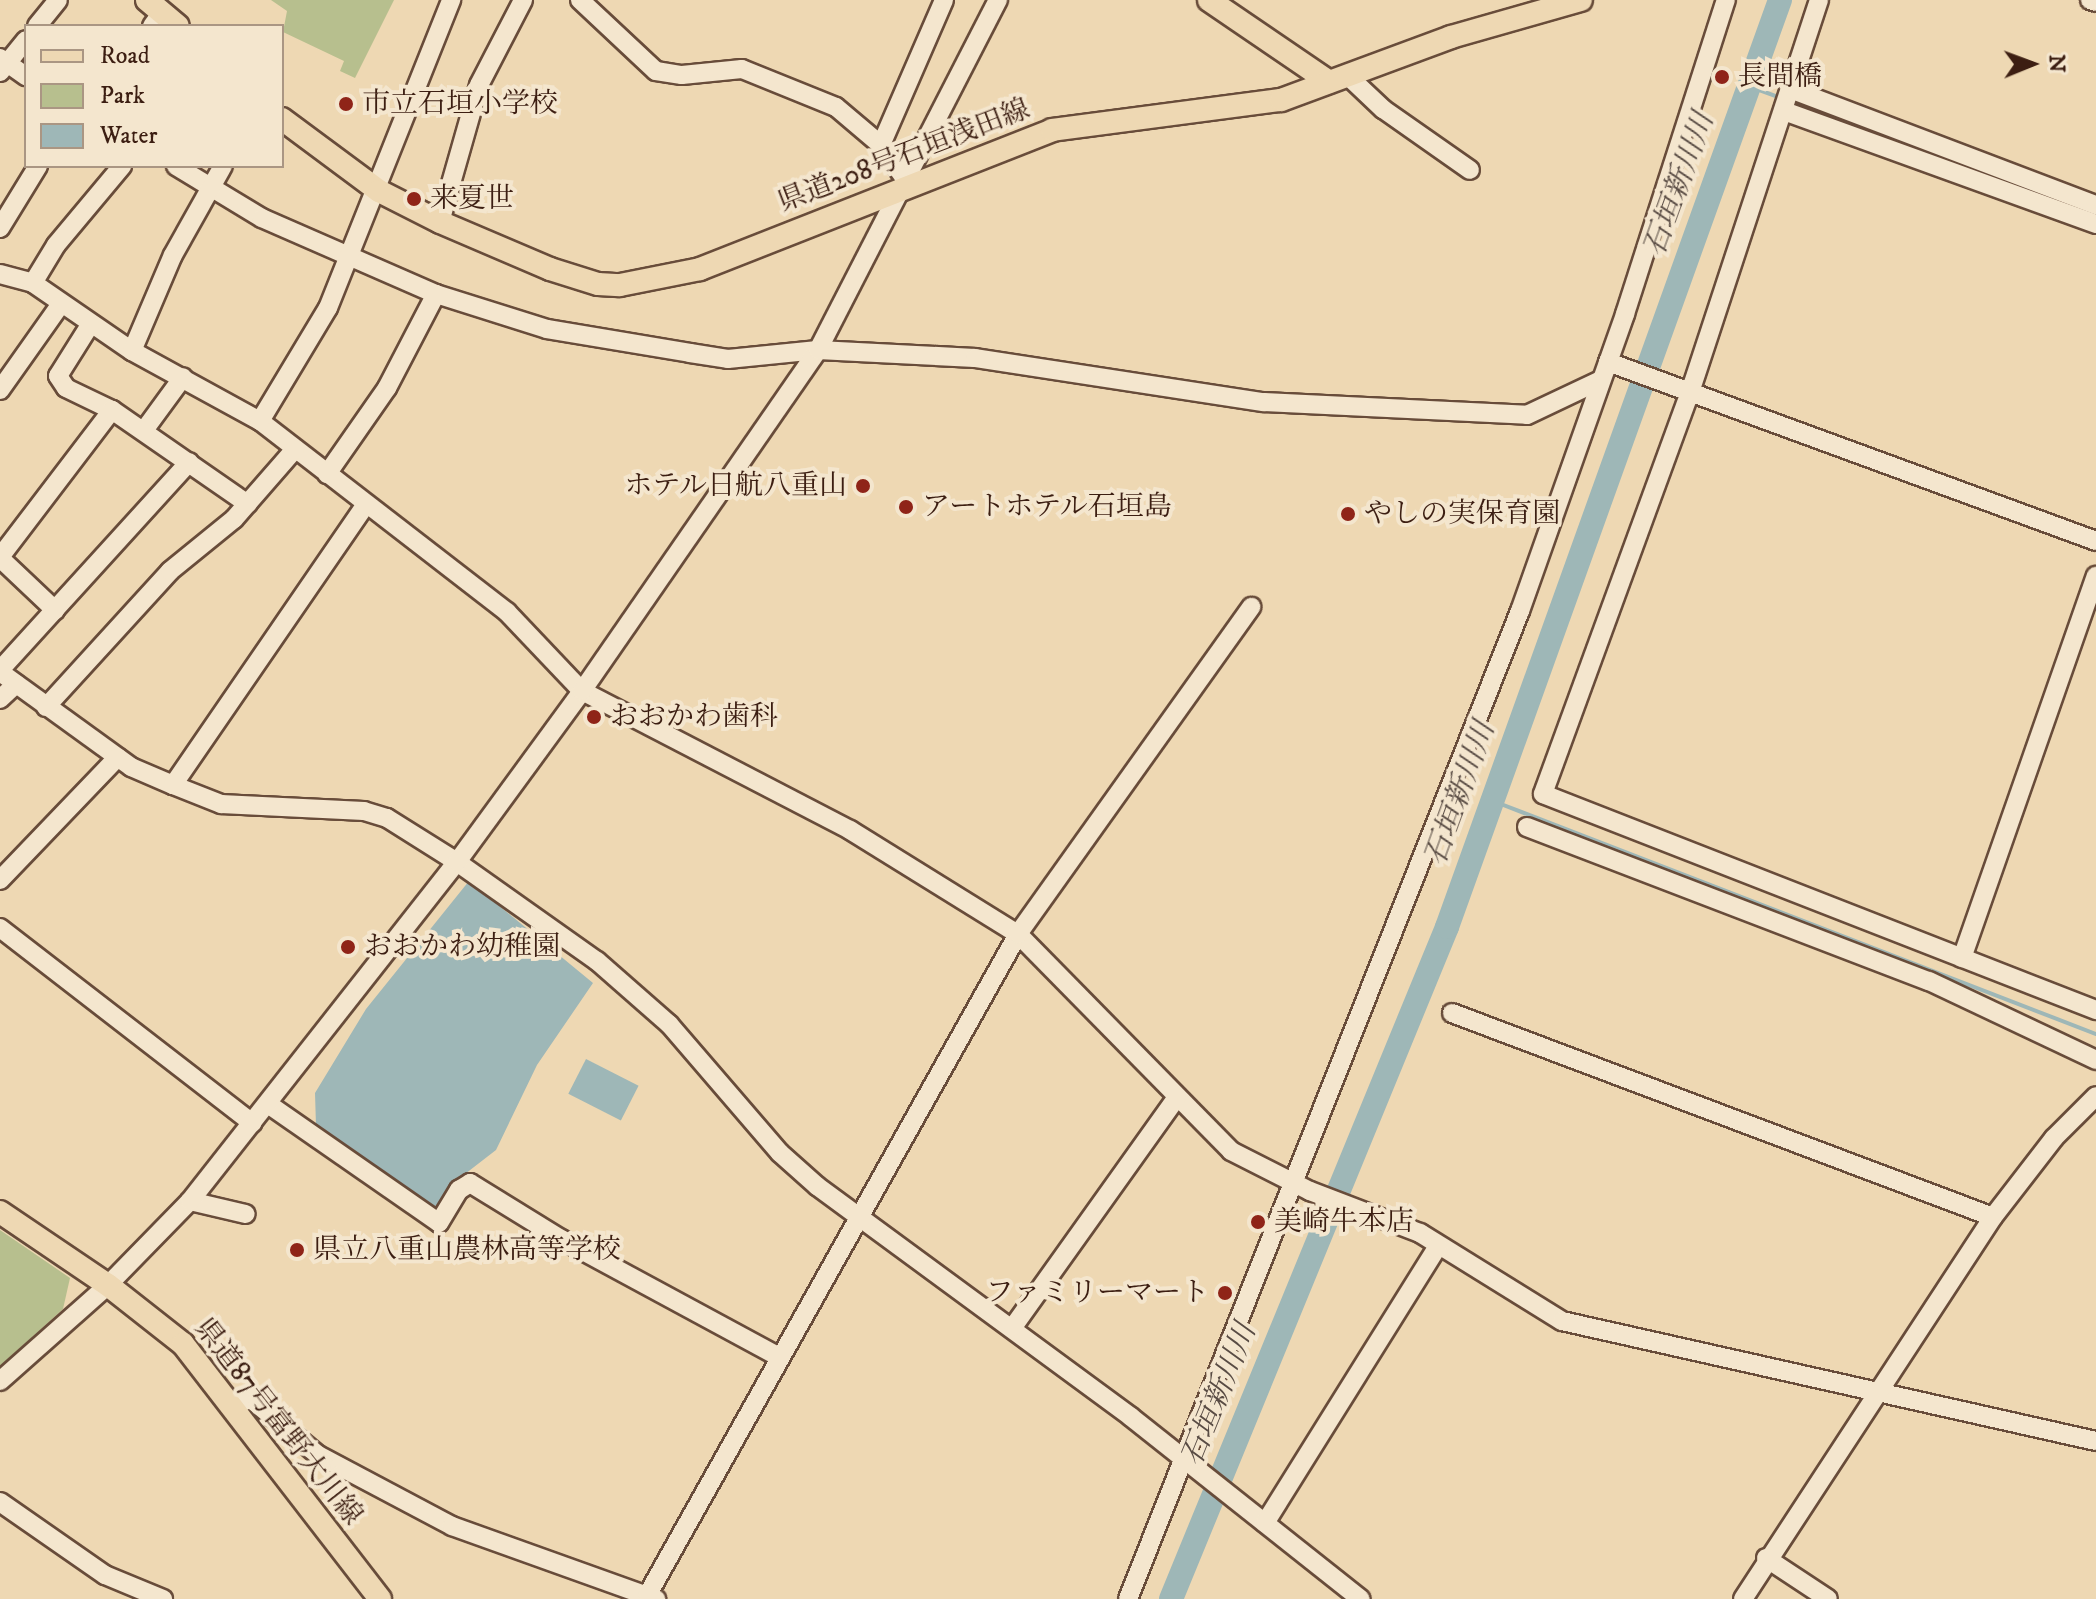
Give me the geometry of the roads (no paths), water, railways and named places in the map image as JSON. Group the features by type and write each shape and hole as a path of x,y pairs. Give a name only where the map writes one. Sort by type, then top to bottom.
{"main road":[{"path":"1209,0 1338,78"},
{"name":"県道208号石垣浅田線","path":"284,120 379,191 440,222 550,269 598,284 620,285 672,279 700,269 908,183 1052,130 1239,108 1338,78 1451,37 1581,0"},
{"name":"県道87号富野大川線","path":"0,1212 108,1285 183,1344 380,1599"}],"street":[{"path":"39,24 58,0"},
{"path":"260,421 303,356 351,255 379,191 451,0"},
{"path":"440,222 479,85 523,0"},
{"path":"580,0 656,71 682,75 742,69 836,107 881,145 908,183"},
{"path":"881,145 944,0"},
{"path":"0,1381 108,1285 190,1201 457,862 582,691 818,350 908,183 998,0"},
{"path":"1128,1599 1191,1464 1303,1188 1520,611 1608,362 1726,0"},
{"path":"1819,0 1793,90 1682,390 1543,794 2096,1010"},
{"path":"2090,0 2096,2"},
{"path":"24,42 3,65 24,75"},
{"path":"1338,78 1470,170"},
{"path":"1793,90 2096,205"},
{"path":"1784,111 2096,224"},
{"path":"0,228 37,168"},
{"path":"33,283 56,245 120,168"},
{"path":"179,168 207,189 436,294 547,329 728,359 818,350 975,358 1264,402 1527,415 1601,380"},
{"path":"132,351 207,189 222,168"},
{"path":"0,274 33,283 132,351 260,421 365,506 507,612 582,691 850,830 1018,934 1231,1151 1303,1188 1420,1233 1562,1321 2096,1441"},
{"path":"327,474 370,416 436,294"},
{"path":"0,390 61,304"},
{"path":"90,325 58,376 66,388 145,429 248,504"},
{"path":"1608,362 2096,541"},
{"path":"145,429 183,377"},
{"path":"55,610 0,558 112,410"},
{"path":"46,707 170,571 248,504 295,449"},
{"path":"189,462 0,671 118,757 173,785 221,804 364,811 387,818 457,862 597,961 669,1024 780,1153 857,1216 1013,1327 1361,1599"},
{"path":"173,785 365,506"},
{"path":"1962,958 2096,576"},
{"path":"232,1408 250,1398 318,1455 452,1526 652,1596 777,1356 1018,934 1251,607"},
{"path":"0,699 16,684"},
{"path":"0,880 118,757"},
{"path":"1527,827 1929,981 2096,1060"},
{"path":"0,928 252,1123"},
{"path":"1452,1013 1993,1217"},
{"path":"1743,1599 1766,1558 1993,1217 2054,1138 2096,1096"},
{"path":"1013,1327 1177,1097"},
{"path":"268,1104 439,1223 459,1190 470,1183 777,1356"},
{"path":"190,1201 246,1214"},
{"path":"1265,1523 1438,1246"},
{"path":"0,1502 105,1575 163,1599"},
{"path":"1766,1558 1828,1599"}],"water":[{"path":"469,881 593,983 537,1065 496,1150 452,1184 436,1211 316,1126 315,1093 366,1009"},
{"path":"586,1059 639,1086 621,1121 568,1094"}],"waterway":[{"name":"石垣新川川","path":"1171,1599 1447,927 1780,0"},
{"path":"1751,87 1779,97"},
{"path":"1794,103 1929,154"},
{"path":"1493,801 2096,1034"}],"place":[{"name":"長間橋","path":"1722,77"},
{"name":"市立石垣小学校","path":"346,104"},
{"name":"来夏世","path":"414,199"},
{"name":"ホテル日航八重山","path":"863,486"},
{"name":"アートホテル石垣島","path":"906,507"},
{"name":"やしの実保育園","path":"1348,514"},
{"name":"おおかわ歯科","path":"594,717"},
{"name":"おおかわ幼稚園","path":"348,947"},
{"name":"美崎牛本店","path":"1258,1222"},
{"name":"県立八重山農林高等学校","path":"297,1250"},
{"name":"ファミリーマート","path":"1225,1293"}]}
